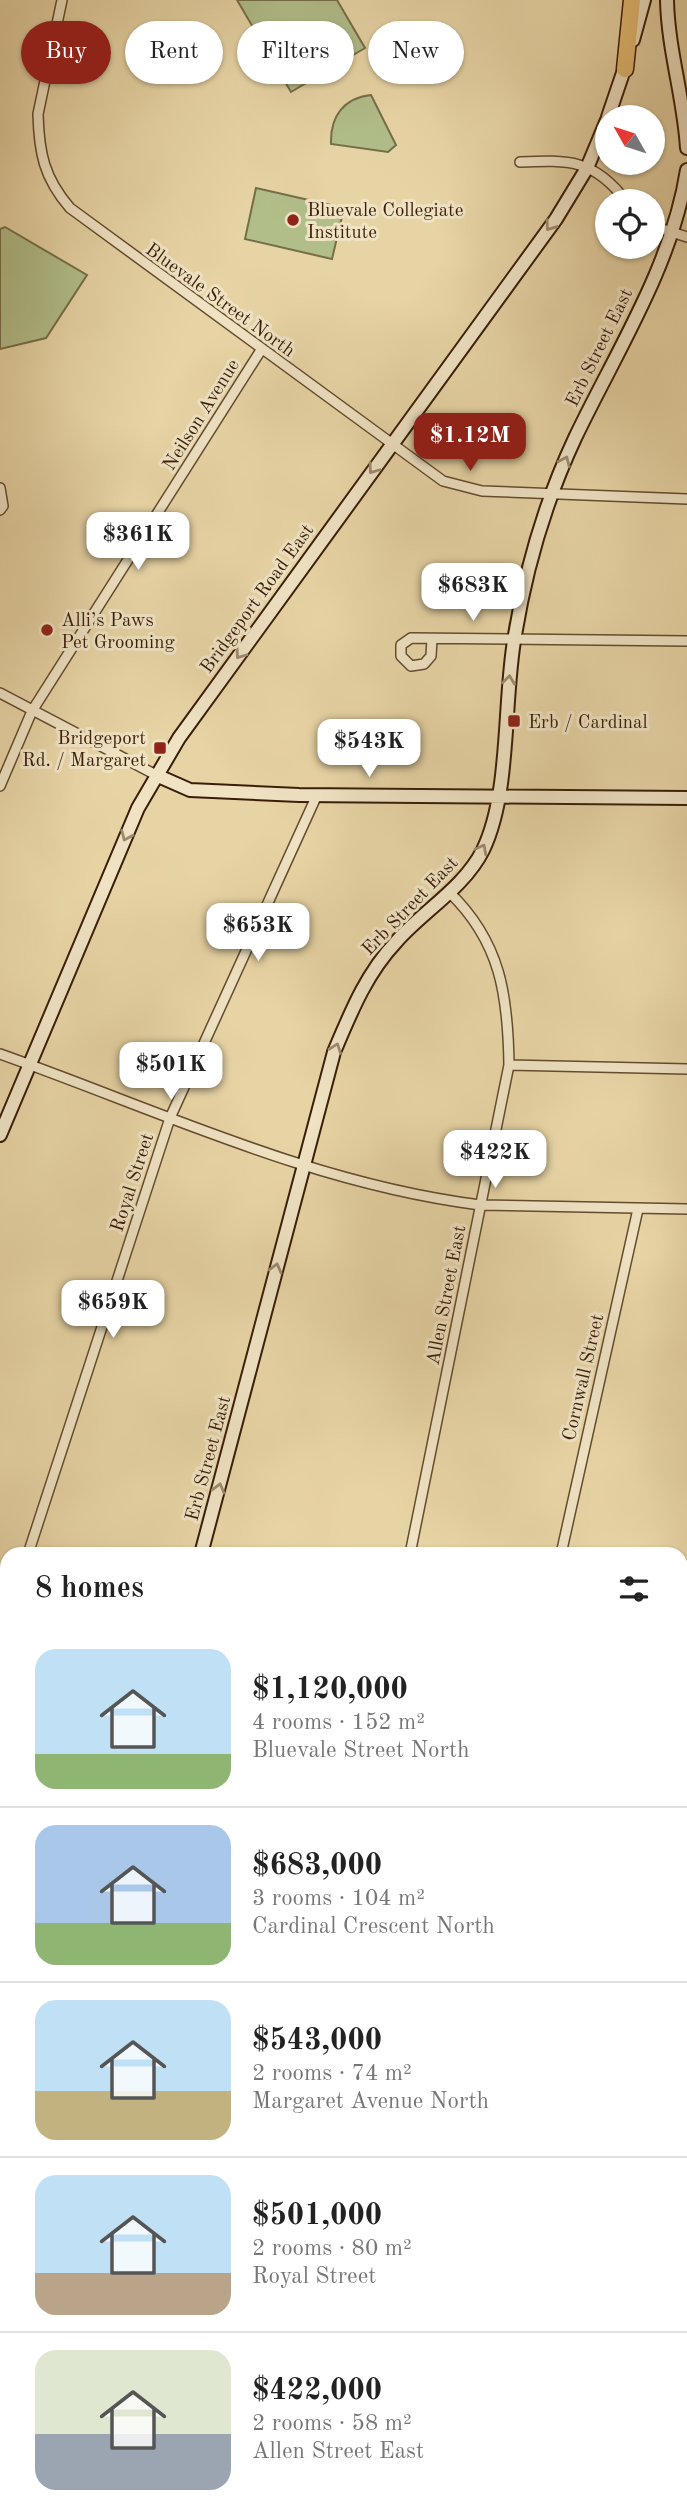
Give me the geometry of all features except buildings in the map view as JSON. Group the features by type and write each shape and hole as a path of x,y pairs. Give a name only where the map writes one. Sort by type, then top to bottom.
{"highway":[{"path":"625,69 632,0"}],"main road":[{"name":"Bridgeport Road East","path":"613,105 644,0"},
{"path":"667,0 668,32 685,119 687,148"},
{"name":"Bridgeport Road East","path":"0,1135 138,808 178,738 556,219 587,168 595,149"},
{"name":"Erb Street East","path":"203,1547 334,1052 365,981 398,939 449,892 482,851 491,830 499,797 514,638 551,494 672,233 687,170"},
{"path":"156,775 190,790 317,795 687,797"}],"street":[{"name":"Bluevale Street North","path":"62,0 38,114 39,150 48,178 69,208 443,481 482,491 687,499"},
{"path":"520,162 566,161 587,168 616,189"},
{"path":"665,230 687,237"},
{"name":"Neilson Avenue","path":"0,786 32,711 261,350"},
{"path":"0,488 3,506 0,510"},
{"path":"432,639 687,641"},
{"path":"0,693 156,775"},
{"name":"Royal Street","path":"30,1547 170,1118 317,795"},
{"name":"Allen Street East","path":"411,1547 509,1065 507,1002 497,963 473,919 449,892"},
{"path":"0,1054 303,1167 452,1201 480,1205 687,1209"},
{"path":"509,1065 687,1069"},
{"name":"Cornwall Street","path":"563,1547 638,1209"}],"green space":[{"path":"237,0 337,0 349,21 249,21"},
{"path":"354,29 365,48 354,55"},
{"path":"286,84 304,84 291,92"},
{"path":"371,95 396,145 388,152 331,144 333,125 340,110 353,100"},
{"path":"256,188 344,208 332,259 245,239"},
{"path":"5,227 87,275 46,338 0,349 0,229"}],"place":[{"name":"Bluevale Collegiate Institute","path":"293,220"},
{"name":"Alli’s Paws Pet Grooming","path":"47,630"},
{"name":"Erb / Cardinal","path":"514,721"},
{"name":"Bridgeport Rd. / Margaret","path":"160,748"}]}
